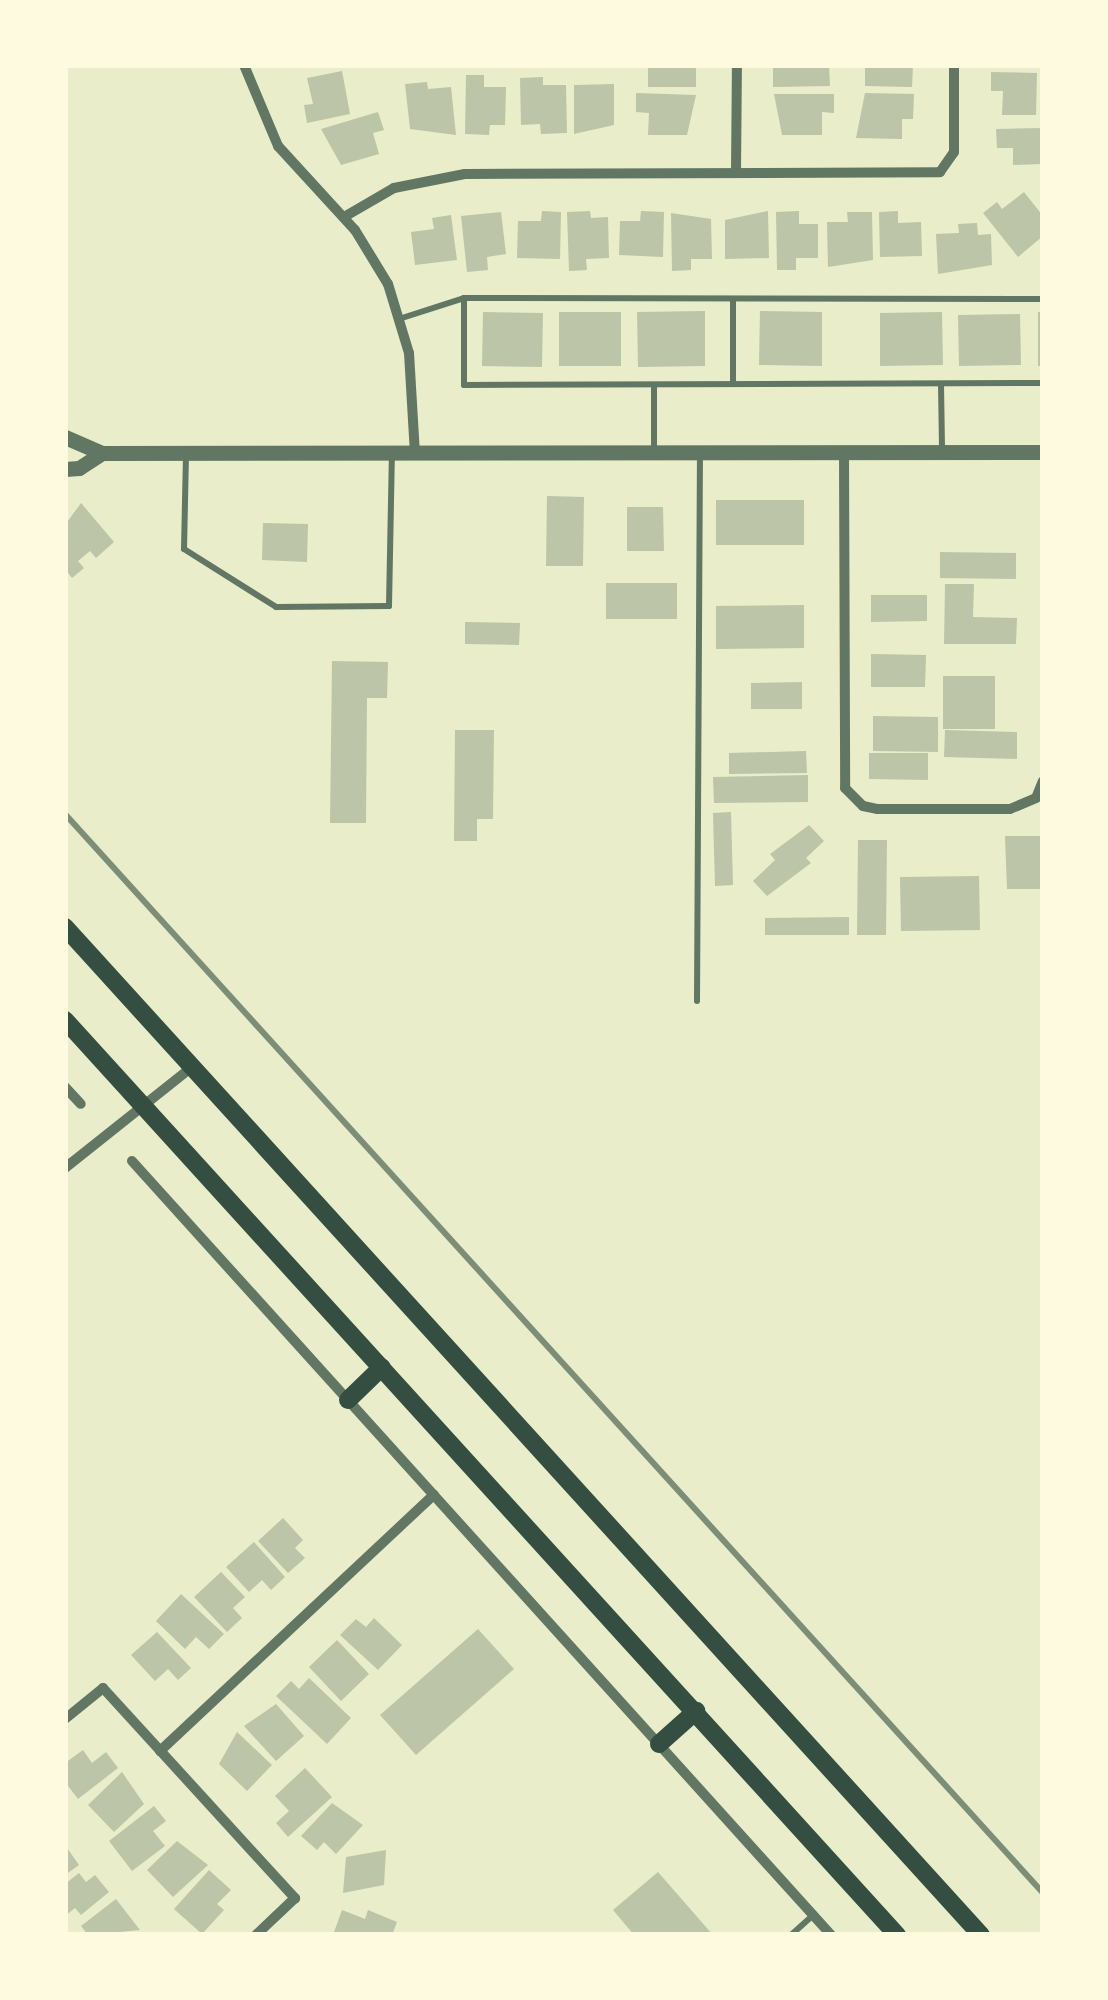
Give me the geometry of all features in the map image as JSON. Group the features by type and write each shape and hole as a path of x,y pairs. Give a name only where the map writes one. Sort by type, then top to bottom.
{"main road":[{"path":"65,927 981,1935"},
{"path":"65,1020 897,1935"},
{"path":"348,1400 382,1367"},
{"path":"659,1744 696,1711"}],"street":[{"path":"244,65 278,146 344,217 380,269 402,318 415,453"},
{"path":"736,172 737,65"},
{"path":"344,217 394,188 465,174 947,169 954,152 954,65"},
{"path":"65,438 102,454 1043,452"},
{"path":"844,452 841,774 852,798 877,809 1010,809 1036,798 1043,781"},
{"path":"65,468 79,468 102,454"},
{"path":"65,1168 192,1067"},
{"path":"65,1086 81,1104"},
{"path":"132,1161 831,1935"},
{"path":"160,1751 434,1495"},
{"path":"65,1719 103,1688 295,1898 256,1935"}],"lane":[{"path":"464,298 464,385 1043,384"},
{"path":"402,318 464,298 1043,298"},
{"path":"733,298 734,384"},
{"path":"941,384 942,452"},
{"path":"654,385 654,453"},
{"path":"186,453 184,549 276,607 389,606 392,453"},
{"path":"696,1002 700,453"},
{"path":"792,1935 813,1915"}],"building":[{"path":"648,65 696,68 696,87 648,87"},
{"path":"829,65 830,86 773,87 773,68"},
{"path":"865,65 913,65 912,87 865,86"},
{"path":"342,71 350,114 307,123 304,105 313,104 307,78"},
{"path":"991,72 1037,73 1036,115 1002,115 1003,91 991,91"},
{"path":"466,75 484,75 484,87 506,87 505,125 490,125 489,135 465,134"},
{"path":"543,77 543,85 566,85 567,133 541,134 540,124 521,125 520,78"},
{"path":"427,82 428,89 451,87 456,135 410,129 405,84"},
{"path":"614,84 614,125 574,134 574,85"},
{"path":"636,93 696,95 687,135 648,135 649,113 636,112"},
{"path":"865,93 914,94 913,119 902,119 902,139 856,138"},
{"path":"774,94 834,94 834,113 822,112 822,135 782,135"},
{"path":"378,112 384,130 373,133 379,154 341,165 321,129"},
{"path":"1043,128 1041,164 1013,165 1013,148 997,148 996,129"},
{"path":"1024,192 1043,216 1043,236 1018,257 983,213 997,202 1002,209"},
{"path":"542,211 561,212 560,259 517,258 518,221 541,221"},
{"path":"590,211 591,218 608,217 609,258 586,259 587,270 569,271 567,212"},
{"path":"641,211 664,212 663,257 619,255 620,221 640,221"},
{"path":"768,211 769,258 725,259 725,220"},
{"path":"799,211 799,224 818,224 818,258 796,258 796,270 777,270 776,212"},
{"path":"898,211 898,223 921,222 922,256 880,257 879,212"},
{"path":"501,212 506,254 487,257 488,270 467,272 461,216"},
{"path":"847,212 872,212 873,260 828,267 827,222 848,222"},
{"path":"671,213 711,219 712,259 691,259 691,270 672,271"},
{"path":"451,215 457,260 415,265 411,232 434,229 432,218"},
{"path":"977,223 978,235 991,234 992,265 938,274 936,234 959,233 958,224"},
{"path":"705,311 705,366 638,367 637,312"},
{"path":"760,311 822,312 822,366 759,365"},
{"path":"483,312 543,313 542,367 482,366"},
{"path":"559,312 621,312 621,366 559,366"},
{"path":"942,312 943,365 880,366 880,313"},
{"path":"1038,312 1043,312 1043,366 1038,366"},
{"path":"1020,314 1021,365 959,366 958,315"},
{"path":"547,496 584,497 583,566 546,566"},
{"path":"716,500 804,500 804,545 716,545"},
{"path":"81,503 114,542 96,558 90,551 78,561 84,568 72,578 65,569 65,525"},
{"path":"627,507 663,507 664,551 627,551"},
{"path":"263,523 308,524 307,562 262,560"},
{"path":"940,552 1016,553 1016,579 940,578"},
{"path":"606,583 677,583 677,619 606,619"},
{"path":"945,584 974,584 973,617 1017,618 1016,644 944,644"},
{"path":"871,595 927,595 927,621 871,622"},
{"path":"804,605 804,648 716,649 716,606"},
{"path":"465,622 520,623 519,645 465,644"},
{"path":"871,654 926,655 925,687 871,687"},
{"path":"332,661 388,662 387,698 367,698 366,823 330,823"},
{"path":"943,676 995,676 995,729 943,729"},
{"path":"802,682 802,709 751,709 751,683"},
{"path":"873,716 938,717 938,752 873,751"},
{"path":"455,730 494,730 493,819 477,819 477,841 454,841"},
{"path":"945,730 1017,732 1017,759 944,757"},
{"path":"806,751 807,773 729,774 729,753"},
{"path":"869,753 928,753 928,780 869,779"},
{"path":"808,775 808,802 714,803 713,777"},
{"path":"731,812 733,885 715,886 713,813"},
{"path":"809,825 824,841 806,858 811,863 767,896 753,881 775,860 770,854"},
{"path":"1005,836 1042,836 1043,889 1007,889"},
{"path":"858,840 887,840 886,935 857,935"},
{"path":"979,876 980,930 901,931 900,877"},
{"path":"849,917 849,935 765,935 765,918"},
{"path":"283,1518 303,1540 295,1548 305,1558 288,1573 258,1541"},
{"path":"254,1542 285,1577 271,1590 262,1580 249,1592 226,1567"},
{"path":"221,1572 245,1597 233,1608 242,1618 227,1632 194,1597"},
{"path":"181,1594 224,1634 209,1649 196,1637 185,1649 156,1621"},
{"path":"374,1618 402,1645 378,1670 340,1635 356,1619 366,1627"},
{"path":"478,1629 514,1669 416,1755 380,1715"},
{"path":"157,1632 191,1668 178,1680 168,1669 155,1681 131,1655"},
{"path":"337,1640 369,1674 341,1701 309,1667"},
{"path":"309,1678 351,1718 327,1744 276,1696 291,1681 299,1689"},
{"path":"276,1704 304,1736 276,1761 244,1726"},
{"path":"237,1732 272,1765 247,1791 219,1764"},
{"path":"83,1750 92,1763 106,1752 118,1768 78,1799 65,1782 65,1763"},
{"path":"305,1768 332,1797 288,1837 276,1823 289,1811 275,1796"},
{"path":"122,1772 144,1804 114,1832 88,1805"},
{"path":"332,1803 363,1825 336,1854 324,1842 317,1850 301,1836"},
{"path":"154,1806 166,1821 153,1831 165,1846 132,1871 109,1841"},
{"path":"177,1841 208,1865 173,1897 147,1870"},
{"path":"65,1845 79,1865 65,1875"},
{"path":"386,1850 384,1885 343,1893 346,1857"},
{"path":"209,1870 231,1890 217,1904 224,1910 202,1934 174,1909"},
{"path":"658,1872 713,1935 634,1935 613,1910"},
{"path":"79,1873 86,1882 95,1875 109,1892 81,1915 75,1908 65,1916 65,1884"},
{"path":"116,1899 140,1930 88,1935 81,1926"},
{"path":"342,1910 365,1919 368,1910 397,1922 392,1935 333,1935"}],"railway":[{"path":"65,814 1043,1893"}]}
